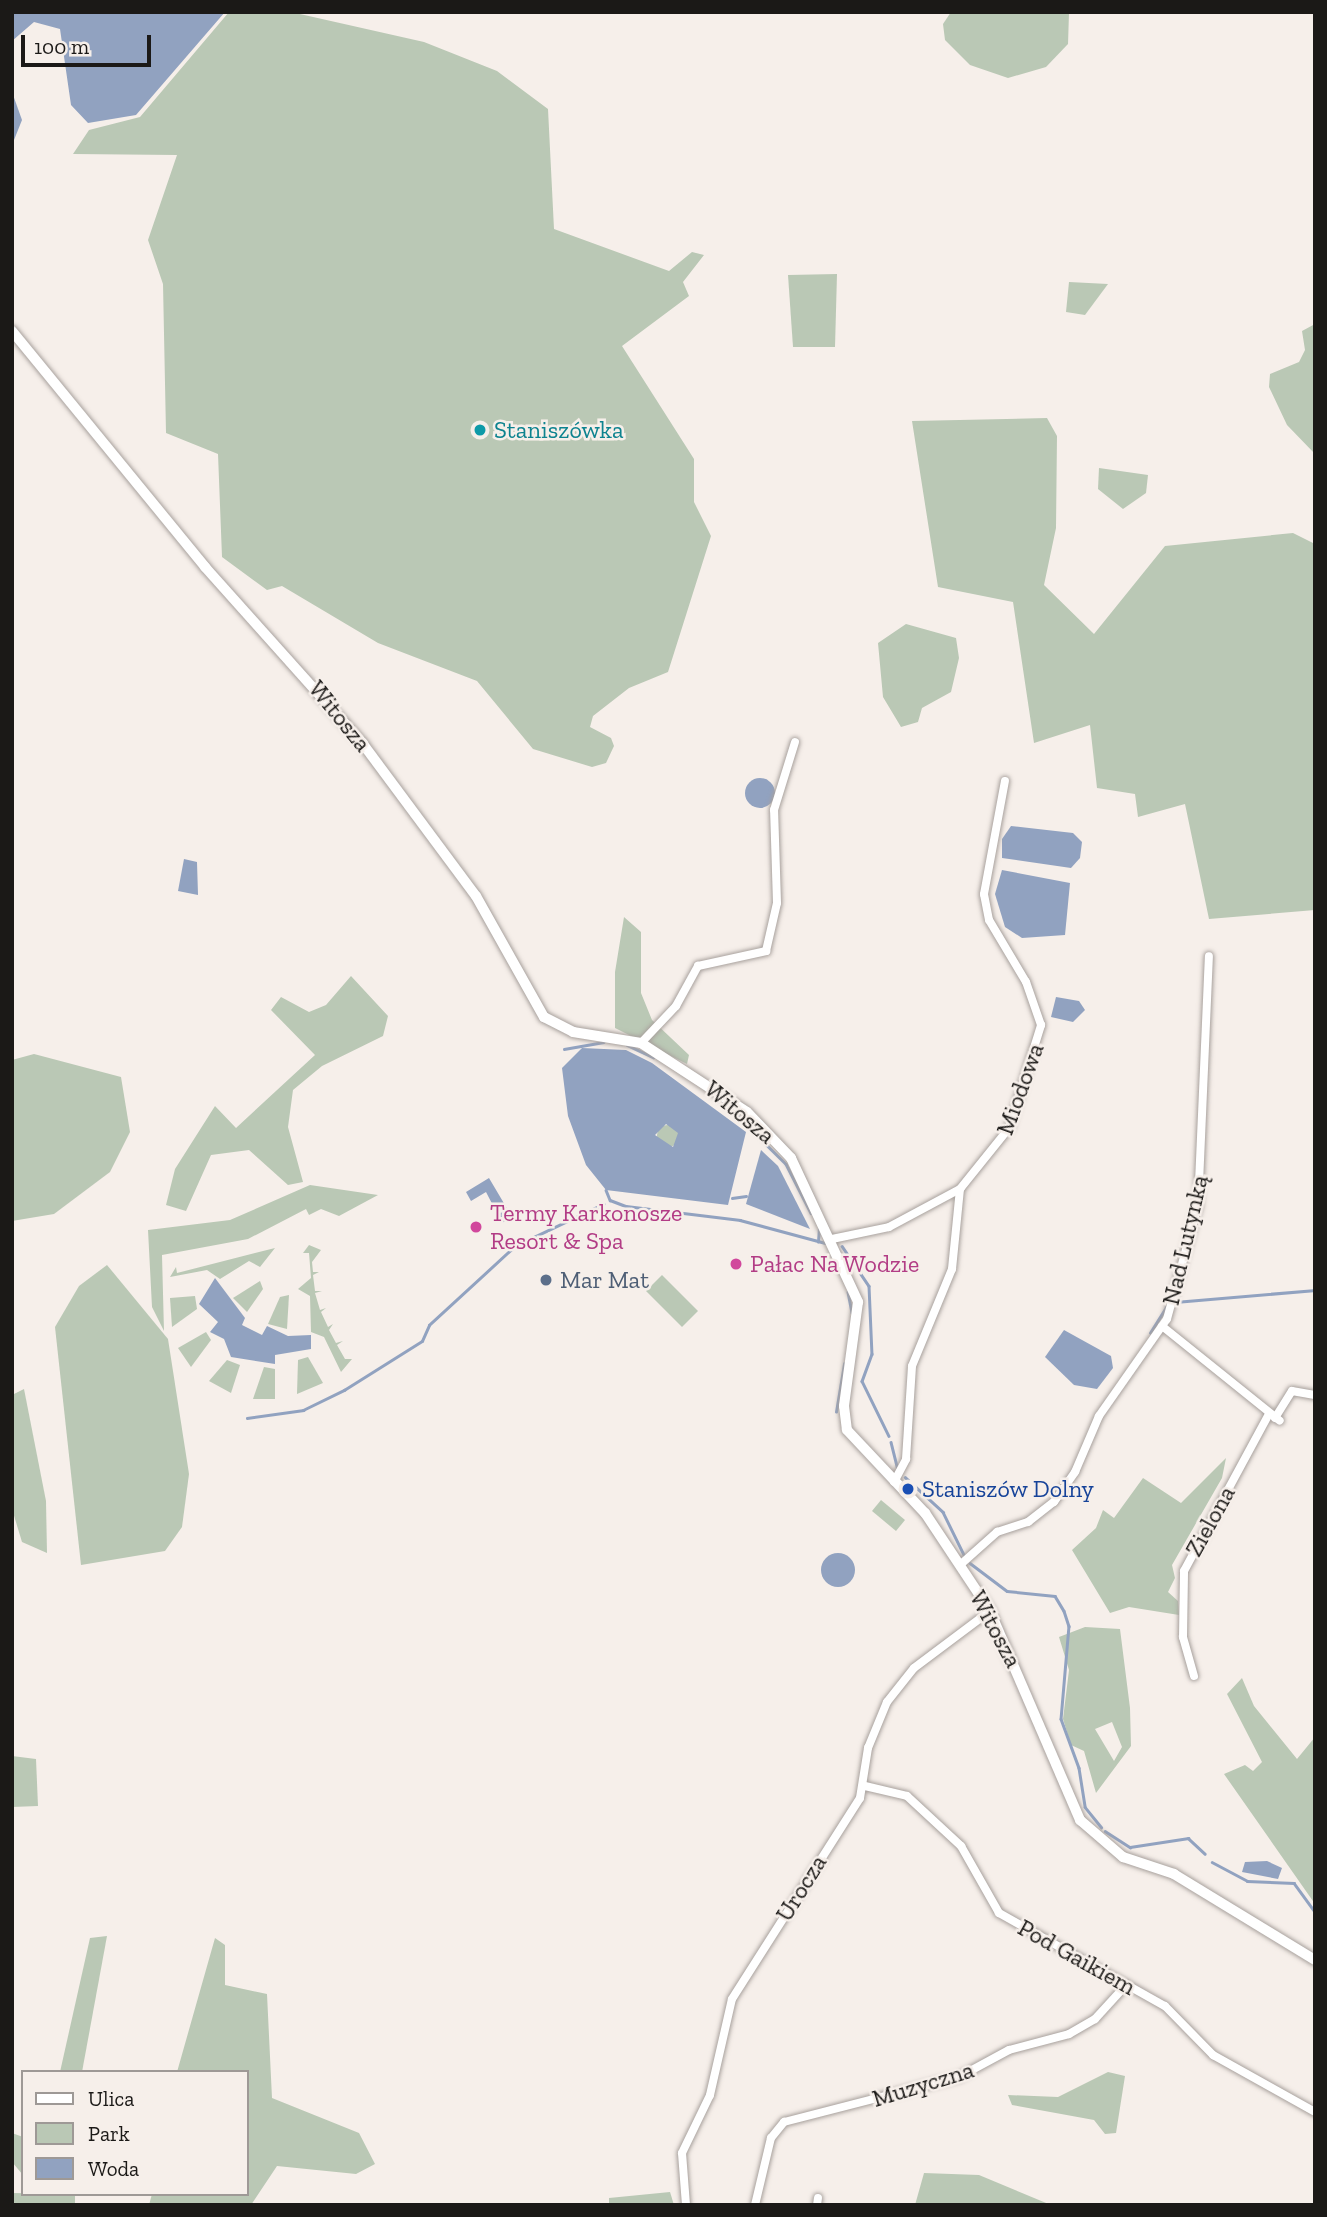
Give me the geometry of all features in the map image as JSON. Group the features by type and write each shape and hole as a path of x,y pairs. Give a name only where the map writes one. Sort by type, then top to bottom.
{"street":[{"name":"Witosza","path":"12,331 205,567 363,744 477,896 544,1017 573,1032 641,1043 766,1128 791,1158 832,1239 858,1302 843,1415 847,1430 894,1482 960,1565 990,1611 1068,1797 1096,1837 1123,1857 1174,1874 1315,1960"},
{"path":"641,1043 676,1006 698,966 766,951 777,903 774,810 796,742"},
{"name":"Miodowa","path":"832,1239 889,1227 960,1189 1006,1136 1040,1039 1037,1005 989,920 984,894 1005,780"},
{"name":"Nad Lutynką","path":"960,1565 996,1532 1028,1522 1054,1502 1076,1472 1099,1416 1162,1326 1198,1206 1209,956"},
{"path":"894,1482 906,1459 912,1366 949,1283 960,1189"},
{"path":"1162,1326 1275,1418"},
{"name":"Zielona","path":"1194,1676 1183,1637 1184,1571 1289,1393 1315,1395"},
{"name":"Urocza","path":"686,2205 682,2153 710,2095 732,1998 865,1786 871,1738 894,1692 920,1662 990,1611"},
{"name":"Pod Gaikiem","path":"865,1786 912,1800 965,1850 999,1913 1177,2014 1227,2064 1315,2112"},
{"name":"Muzyczna","path":"755,2205 771,2138 784,2122 959,2077 1009,2050 1069,2034 1096,2019 1128,1984"}],"green space":[{"path":"229,12 291,12 424,42 497,71 548,109 554,229 669,271 692,252 704,255 683,282 689,296 622,346 694,459 694,502 711,536 668,672 629,688 593,716 590,727 611,738 614,746 606,763 592,767 533,749 477,681 378,643 282,586 267,590 222,557 218,454 166,433 163,284 148,240 177,155 73,154 89,130 140,117"},
{"path":"951,12 1069,12 1068,44 1046,67 1008,78 970,65 945,40 943,24"},
{"path":"837,274 835,347 793,347 788,275"},
{"path":"1069,282 1108,284 1085,315 1066,312"},
{"path":"1315,324 1315,454 1287,425 1269,387 1270,374 1299,362 1305,350 1302,331"},
{"path":"1047,418 1057,436 1056,528 1044,585 1094,634 1165,546 1293,533 1315,544 1315,910 1209,919 1185,804 1138,817 1135,794 1097,788 1090,725 1034,743 1013,602 938,587 912,421"},
{"path":"1099,468 1148,475 1146,493 1123,509 1098,489"},
{"path":"906,624 956,638 959,658 951,692 922,708 918,722 901,727 883,697 878,643"},
{"path":"624,917 641,932 641,993 652,1020 689,1055 687,1064 615,1028 615,972"},
{"path":"351,976 388,1016 383,1036 322,1066 293,1090 288,1127 303,1182 288,1185 249,1150 211,1155 186,1211 166,1205 175,1169 215,1106 236,1128 315,1055 271,1010 281,997 309,1012 326,1005"},
{"path":"34,1054 121,1077 130,1132 110,1172 54,1214 12,1221 12,1060"},
{"path":"668,1125 676,1128 679,1136 676,1144 668,1147 660,1144 657,1136 660,1128"},
{"path":"310,1185 378,1195 339,1216 321,1209 309,1215 306,1209 248,1239 162,1255 164,1331 152,1307 148,1230 230,1220"},
{"path":"309,1245 321,1250 312,1262 313,1272 319,1272 313,1275 315,1291 322,1291 315,1293 320,1310 326,1308 321,1312 328,1327 333,1324 329,1330 336,1343 343,1341 337,1345 345,1359 352,1359 341,1372 324,1337 311,1332 310,1296 298,1289 311,1278 309,1253 303,1253"},
{"path":"275,1248 260,1267 249,1261 220,1279 207,1270 170,1277 176,1267 177,1273"},
{"path":"107,1265 168,1339 189,1474 182,1527 165,1551 81,1565 55,1327 79,1286"},
{"path":"662,1275 698,1311 682,1327 646,1291"},
{"path":"260,1281 263,1289 247,1312 233,1298"},
{"path":"289,1295 287,1329 268,1324 280,1297"},
{"path":"195,1296 197,1309 172,1327 170,1298"},
{"path":"206,1332 211,1340 191,1367 178,1348"},
{"path":"308,1357 323,1383 297,1394 298,1360"},
{"path":"227,1360 240,1365 231,1393 209,1381"},
{"path":"264,1367 275,1369 275,1399 253,1399"},
{"path":"24,1389 46,1501 47,1553 22,1542 12,1509 12,1395"},
{"path":"1226,1458 1222,1478 1172,1565 1175,1578 1168,1592 1178,1601 1179,1615 1129,1607 1110,1613 1072,1550 1096,1528 1103,1510 1114,1518 1143,1478 1181,1503"},
{"path":"881,1500 905,1520 896,1531 872,1511"},
{"path":"1085,1627 1120,1629 1130,1708 1131,1746 1096,1793 1084,1751 1071,1745 1063,1719 1069,1670 1059,1637","holes":["1112,1722 1122,1747 1114,1761 1095,1729"]},
{"path":"1242,1678 1254,1706 1297,1759 1315,1737 1315,1904 1224,1774 1245,1765 1253,1771 1262,1762 1227,1694"},
{"path":"12,1756 36,1759 38,1806 12,1807"},
{"path":"107,1936 82,2070 60,2070 90,1938"},
{"path":"215,1938 225,1945 225,1985 267,1994 272,2098 359,2133 375,2164 356,2174 277,2166 251,2205 149,2205 151,2196 248,2196 248,2070 178,2070"},
{"path":"1108,2072 1125,2076 1116,2133 1105,2134 1094,2120 1012,2105 1008,2095 1058,2097"},
{"path":"12,2133 21,2136 21,2173 12,2162"},
{"path":"924,2173 979,2175 1051,2205 915,2205"},
{"path":"670,2192 674,2205 609,2205 609,2198"},
{"path":"12,2193 21,2193 21,2196 75,2196 75,2205 12,2205"}],"water":[{"path":"12,12 225,12 136,115 88,123 71,105 60,29 34,22 12,41"},
{"path":"12,92 22,120 12,145"},
{"path":"760,778 771,782 775,793 771,804 760,808 749,804 745,793 749,782"},
{"path":"1011,826 1073,833 1082,842 1080,858 1071,868 1002,858 1002,839"},
{"path":"184,859 197,862 198,895 178,891"},
{"path":"1002,870 1070,883 1065,935 1022,938 1005,927 995,894"},
{"path":"1056,997 1079,1001 1085,1010 1073,1022 1051,1017"},
{"path":"582,1048 626,1050 652,1063 746,1132 728,1205 606,1190 586,1165 568,1116 562,1068","holes":["666,1124 678,1133 673,1147 655,1135"]},
{"path":"761,1150 778,1166 810,1229 746,1204"},
{"path":"489,1178 512,1217 502,1223 486,1192 471,1201 466,1192"},
{"path":"215,1278 245,1318 242,1325 262,1335 267,1326 288,1336 311,1335 311,1349 275,1355 275,1364 231,1357 224,1339 210,1332 218,1322 199,1304"},
{"path":"1064,1330 1111,1356 1113,1368 1097,1389 1074,1385 1045,1357"},
{"path":"838,1553 850,1558 855,1570 850,1582 838,1587 826,1582 821,1570 826,1558"},
{"path":"1267,1861 1282,1868 1278,1879 1242,1872 1245,1862"}],"waterway":[{"path":"564,1049 603,1042"},
{"path":"627,1045 653,1057"},
{"path":"723,1102 786,1164 811,1213"},
{"path":"606,1190 610,1200 626,1206 740,1220 825,1243"},
{"path":"732,1198 746,1196"},
{"path":"247,1418 303,1410 344,1390 422,1341 429,1325 515,1246 603,1204"},
{"path":"818,1242 819,1228"},
{"path":"842,1246 869,1286 872,1354 862,1381 889,1436"},
{"path":"1175,1302 1315,1290"},
{"path":"848,1292 852,1313"},
{"path":"1150,1333 1166,1307"},
{"path":"836,1412 844,1364"},
{"path":"891,1442 898,1470"},
{"path":"905,1477 943,1512 965,1557"},
{"path":"970,1563 1007,1591 1055,1596 1064,1611 1069,1626 1061,1719 1079,1768 1085,1807 1101,1827"},
{"path":"1105,1831 1130,1847 1188,1838 1205,1854"},
{"path":"1212,1862 1247,1881 1294,1883 1315,1912"}],"place":[{"name":"Staniszówka","path":"480,430"},
{"name":"Termy Karkonosze Resort & Spa","path":"476,1227"},
{"name":"Pałac Na Wodzie","path":"736,1264"},
{"name":"Mar Mat","path":"546,1280"},
{"name":"Staniszów Dolny","path":"908,1489"}]}
